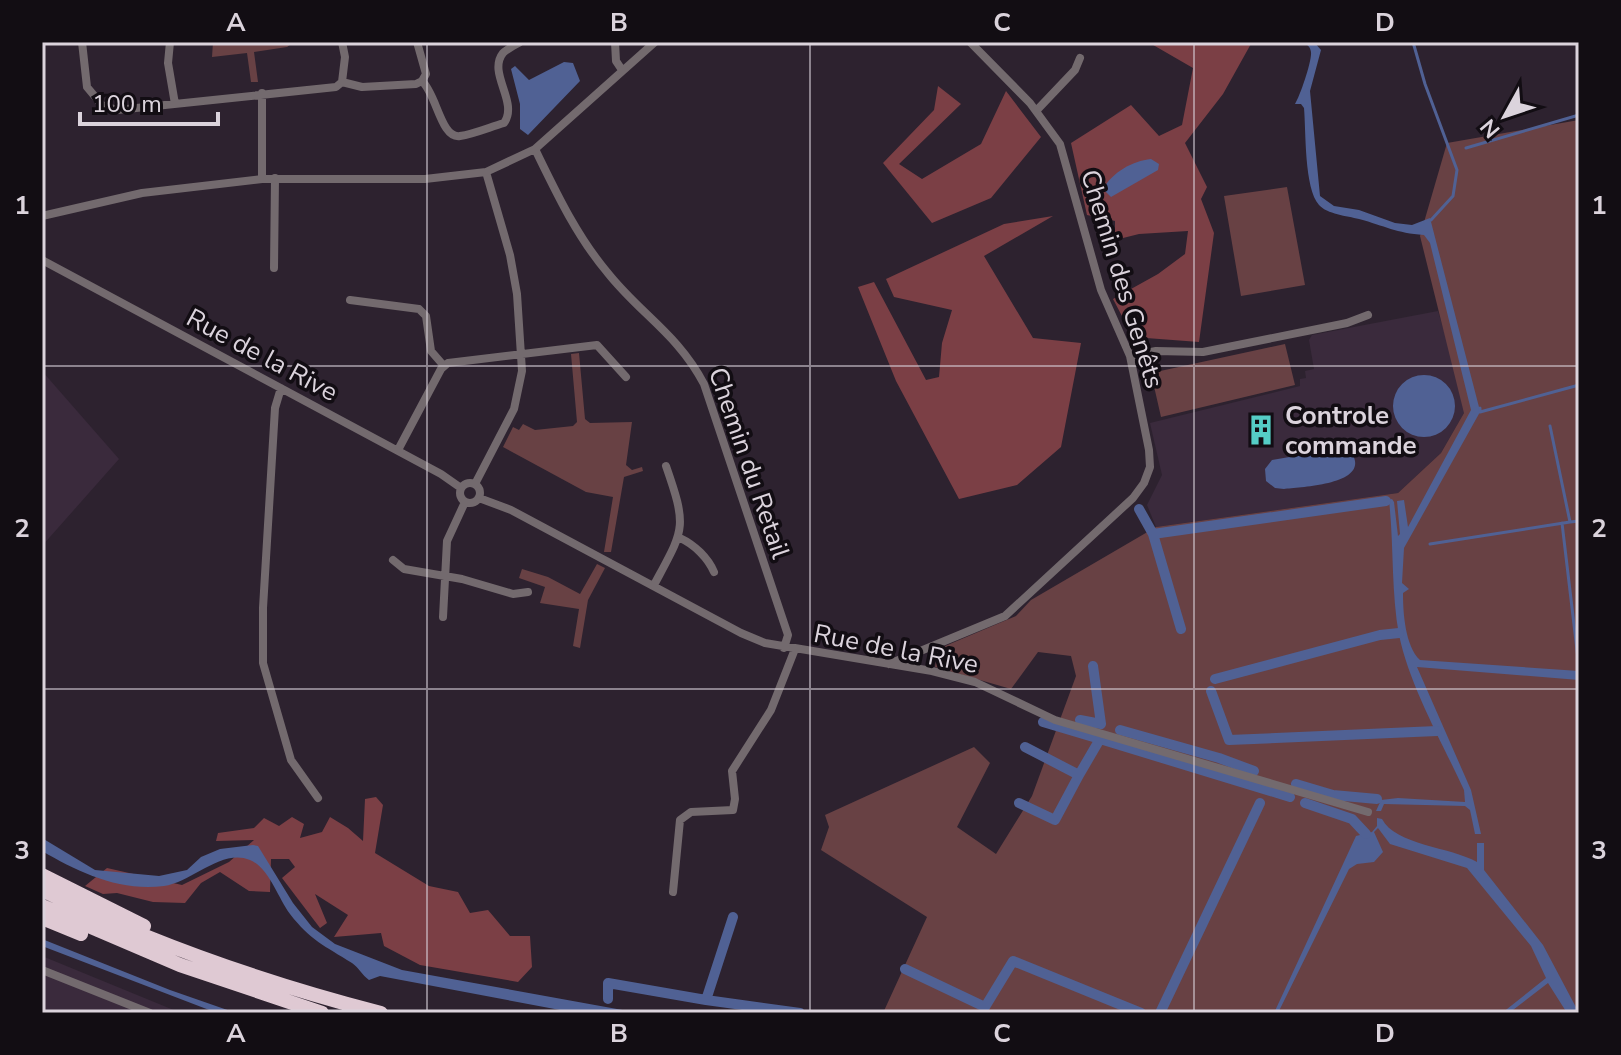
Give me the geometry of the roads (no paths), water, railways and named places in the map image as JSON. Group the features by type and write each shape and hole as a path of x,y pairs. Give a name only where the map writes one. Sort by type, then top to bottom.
{"highway":[{"path":"42,875 204,959"},
{"path":"42,890 204,959 381,1013"},
{"path":"42,906 180,965 322,1013"},
{"path":"42,918 153,963 180,965"}],"street":[{"path":"82,42 87,87 97,100 108,107 128,111 262,93 336,87 342,82 345,57 342,42"},
{"path":"170,42 168,63 175,104"},
{"path":"342,82 362,87 422,81 426,74 417,42"},
{"path":"422,81 432,92 450,135 458,137 504,123 509,112 498,64 504,53 520,42"},
{"path":"615,42 616,61 622,70"},
{"path":"42,216 142,193 262,179 425,179 486,172 535,149 655,42"},
{"name":"Chemin des Genêts","path":"888,664 1005,616 1133,498 1144,483 1150,467 1130,356 1101,290 1060,144 1037,110 970,42"},
{"path":"1037,110 1068,79 1080,58"},
{"path":"262,93 262,179"},
{"name":"Chemin du Retail","path":"535,149 567,214 597,259 616,283 673,338 694,364 704,384 788,635 784,648"},
{"path":"475,484 514,409 521,380 517,294 510,255 486,172"},
{"path":"274,268 275,178"},
{"name":"Rue de la Rive","path":"42,260 398,450 461,488"},
{"path":"350,300 419,309 426,316 431,351 444,366"},
{"path":"1130,356 1156,351 1208,351 1347,323 1368,315"},
{"path":"444,366 521,353 597,345 626,377"},
{"path":"398,450 444,366"},
{"path":"281,388 275,408 263,608 263,663 291,760 318,798"},
{"path":"654,585 680,538 682,520 666,466"},
{"path":"465,484 475,484 480,490 479,498 473,503 465,502 459,494 461,488 465,484"},
{"name":"Rue de la Rive","path":"479,498 511,510 741,633 784,648 932,671 975,682 1055,720 1368,812"},
{"path":"443,617 447,541 465,502"},
{"path":"680,538 690,542 711,563 714,572"},
{"path":"393,560 404,569 446,576 513,594 528,592"},
{"path":"673,892 680,820 691,812 733,810 732,771 771,710 795,649"},
{"path":"42,970 150,1013"}],"water":[{"path":"1303,42 1314,42 1321,50 1310,91 1320,196 1334,206 1359,210 1395,223 1412,225 1430,218 1480,412 1404,548 1402,583 1409,589 1403,593 1411,646 1420,660 1579,671 1579,680 1417,667 1471,790 1481,834 1475,834 1470,810 1465,806 1384,804 1381,811 1376,811 1381,800 1398,798 1465,802 1464,790 1427,714 1404,655 1395,602 1389,500 1394,502 1398,536 1397,501 1404,500 1408,527 1471,410 1430,243 1424,235 1332,213 1319,205 1314,197 1308,173 1304,108 1301,104 1295,104 1311,56 1310,48"},
{"path":"564,62 573,63 580,81 528,135 520,129 520,104 511,69 515,66 529,80"},
{"path":"1151,159 1159,164 1158,170 1111,197 1103,189 1124,168"},
{"path":"1424,375 1446,384 1455,406 1446,428 1424,437 1402,428 1393,406 1402,384"},
{"path":"1342,448 1355,461 1354,469 1339,480 1284,489 1275,488 1266,481 1265,469 1272,460"},
{"path":"1377,818 1399,835 1477,862 1477,843 1484,843 1484,870 1543,945 1579,1013 1567,1013 1548,983 1509,1013 1502,1013 1546,978 1531,946 1467,868 1390,844 1378,828 1374,832 1383,852 1374,862 1357,864 1349,869 1278,1013 1274,1013 1356,836 1372,832 1377,826"},
{"path":"42,838 95,870 159,876 187,870 201,857 220,849 258,846 293,903 312,927 335,944 402,970 639,1013 576,1013 380,976 369,980 352,963 304,930 290,914 263,870 250,860 229,858 164,886 131,886 100,879 56,859 42,851"},
{"path":"42,939 236,1013 217,1013 42,946"}],"waterway":[{"path":"1413,42 1457,170 1453,196 1431,220"},
{"path":"1466,148 1579,115"},
{"path":"1480,408 1480,412 1579,385"},
{"path":"1550,426 1570,522 1579,521"},
{"path":"1139,509 1153,534 1386,501"},
{"path":"1430,544 1570,522"},
{"path":"1562,523 1579,667"},
{"path":"1153,534 1181,629"},
{"path":"1215,679 1380,635 1399,633"},
{"path":"1080,720 1101,724 1093,666"},
{"path":"1211,691 1229,740 1437,731"},
{"path":"1043,722 1100,739 1079,775"},
{"path":"1120,730 1254,771"},
{"path":"1100,739 1290,797"},
{"path":"1019,803 1055,820 1079,775 1025,747"},
{"path":"1296,784 1333,795 1377,799"},
{"path":"1160,1013 1260,803"},
{"path":"1305,803 1352,819 1366,834"},
{"path":"733,917 706,1000 800,1013"},
{"path":"905,969 985,1007 1013,961 1141,1013"},
{"path":"608,999 608,983 706,1000"}],"place":[{"name":"Controle commande","path":"1261,430"}]}
